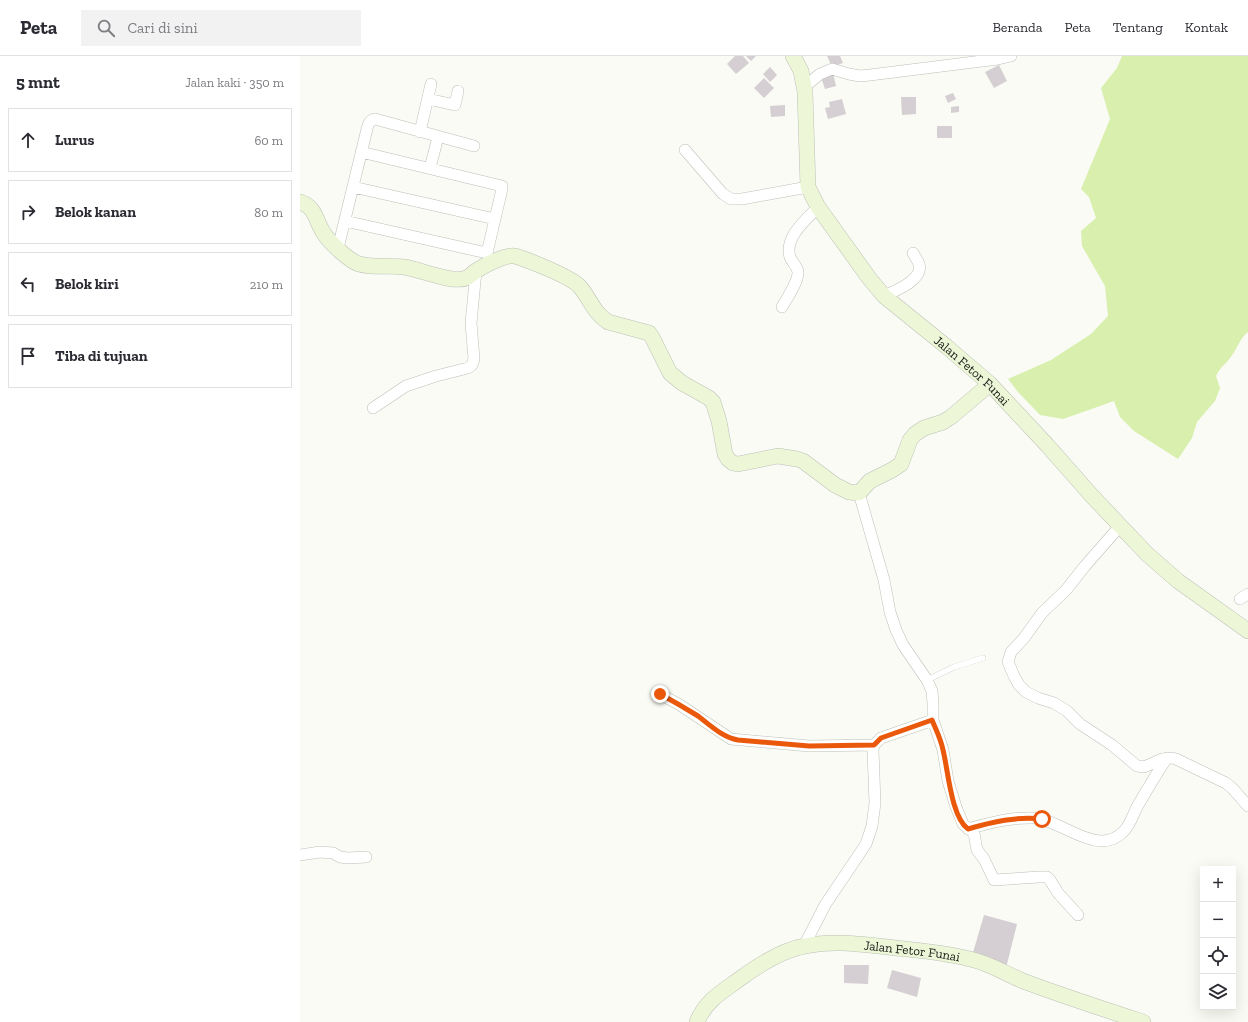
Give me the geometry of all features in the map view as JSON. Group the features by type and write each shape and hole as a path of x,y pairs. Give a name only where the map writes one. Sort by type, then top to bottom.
{"street":[{"name":"Jalan Fetor Funai","path":"793,56 801,72 804,87 808,187 818,207 869,278 884,296 990,384 1147,554 1178,581 1216,610 1248,631"},
{"path":"804,87 813,78 832,69 860,76 998,59 1011,56"},
{"path":"420,132 431,84"},
{"path":"428,99 455,105 458,91"},
{"path":"338,248 369,122 375,119 474,146"},
{"path":"430,168 438,137"},
{"path":"684,150 723,194 731,199 767,196 808,187"},
{"path":"345,221 487,253 502,189 502,186 361,152"},
{"path":"353,187 495,219"},
{"path":"300,202 311,209 323,233 355,263 404,267 457,280 467,278 476,271 503,258 512,256 574,281 583,290 594,309 608,322 649,334 670,373 682,383 709,398 713,402 719,421 725,454 728,459 738,464 778,456 797,459 803,461 835,485 849,492 859,493"},
{"path":"782,307 797,280 798,275 797,267 792,262 790,256 789,250 791,241 797,229 818,207"},
{"path":"884,296 916,278 919,264 913,253"},
{"path":"373,408 406,386 436,376 468,368 472,365 474,359 472,312 476,271"},
{"path":"859,493 870,481 901,464 910,440 915,434 924,428 942,422 951,417 973,400 990,384"},
{"path":"859,493 884,580 890,612 896,630 927,680 932,691 932,720 943,750 948,781 962,824 974,833 978,850 994,880 1039,876 1047,877 1058,893 1078,915"},
{"path":"1120,526 1066,590 1042,613 1024,638 1011,652 1008,662 1014,676 1019,685 1026,692 1060,706 1080,724 1112,745 1136,766 1144,766 1167,758 1176,759 1226,783 1248,806"},
{"path":"660,694 680,705 731,739 809,746 874,745"},
{"path":"804,946 825,905 866,844 872,826 875,803 874,745 881,738 932,720"},
{"path":"968,829 994,822 1018,818 1034,818 1042,819 1072,832 1096,840 1106,841 1114,839 1125,830 1153,778 1167,758"},
{"path":"300,855 320,852 348,858 366,856"},
{"name":"Jalan Fetor Funai","path":"697,1022 705,1006 713,998 748,973 779,955 804,946 846,942 952,955 972,959 1028,983 1144,1022"}],"lane":[{"path":"927,680 954,667 983,658"}],"green space":[{"path":"1122,56 1248,56 1248,332 1242,338 1232,355 1216,376 1220,388 1215,401 1197,422 1192,438 1178,459 1134,431 1120,417 1114,401 1063,419 1040,415 1008,379 1051,360 1091,334 1108,316 1105,286 1082,246 1081,231 1096,218 1089,197 1081,189 1110,119 1101,88 1117,68"}],"building":[{"path":"735,56 743,56 749,63 736,74 727,64"},
{"path":"746,56 756,56 751,61"},
{"path":"827,56 840,56 843,63 832,67"},
{"path":"999,65 1007,81 994,88 985,72"},
{"path":"770,67 777,75 770,82 763,74"},
{"path":"833,73 836,86 825,89 821,77"},
{"path":"764,78 774,88 764,98 754,88"},
{"path":"953,93 956,99 948,103 945,96"},
{"path":"901,97 916,97 916,114 902,115"},
{"path":"842,99 846,114 828,119 825,108 830,107 829,102"},
{"path":"785,105 785,116 771,117 770,106"},
{"path":"959,106 959,112 951,113 951,107"},
{"path":"937,126 952,126 952,138 937,138"},
{"path":"984,915 1017,924 1006,968 972,956"},
{"path":"844,965 869,965 868,984 844,983"},
{"path":"892,970 921,978 917,997 887,988"}],"route":[{"path":"660,694 699,717 722,734 731,739 738,740 809,746 874,745 881,738 932,720 943,750 948,781 962,824 968,829 994,822 1018,818 1042,819"}]}
